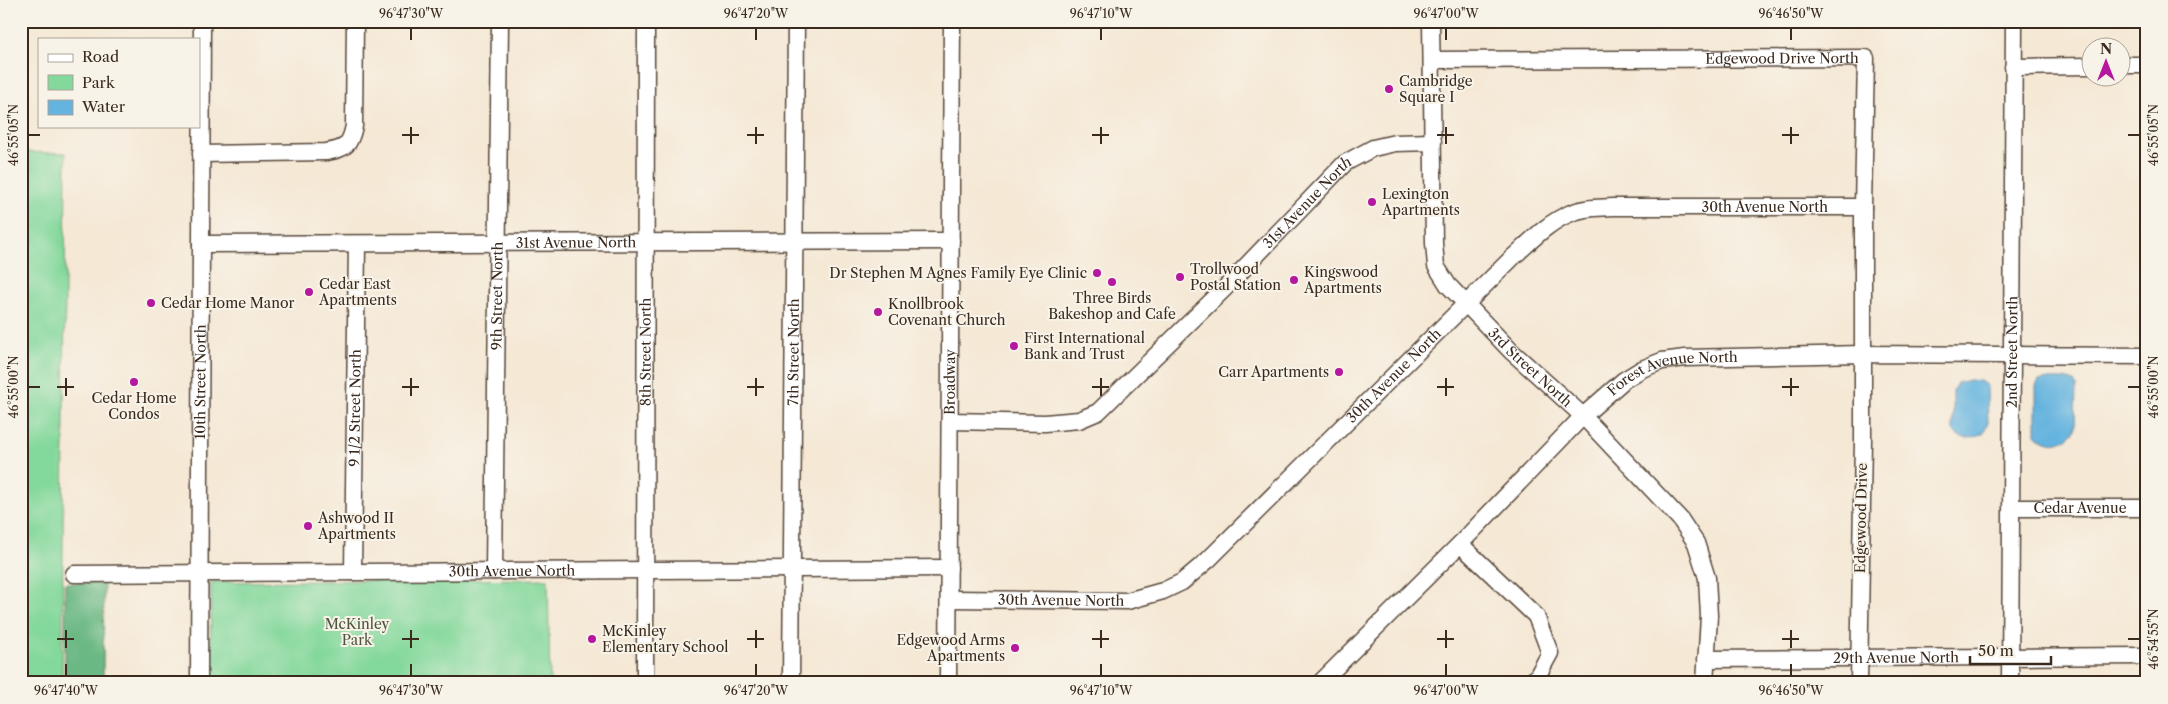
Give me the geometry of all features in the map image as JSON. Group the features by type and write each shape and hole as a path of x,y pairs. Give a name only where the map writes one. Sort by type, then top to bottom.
{"street":[{"name":"10th Street North","path":"199,683 201,573 202,21"},
{"path":"201,154 326,152 341,150 351,140 354,126 355,21"},
{"name":"9th Street North","path":"494,571 500,21"},
{"name":"8th Street North","path":"645,683 644,242 646,21"},
{"name":"7th Street North","path":"791,683 796,21"},
{"name":"Broadway","path":"948,683 952,21"},
{"name":"3rd Street North","path":"1432,21 1434,243 1436,266 1448,285 1511,351 1583,416 1680,519 1696,543 1706,578 1709,616 1705,683"},
{"name":"2nd Street North","path":"2010,683 2014,21"},
{"name":"Edgewood Drive North","path":"1432,60 1866,58 1862,207 1862,354"},
{"path":"2130,66 2147,65"},
{"path":"2013,67 2080,66"},
{"name":"31st Avenue North","path":"950,421 991,423 1062,422 1079,420 1098,412 1225,288 1345,163 1373,148 1396,143 1433,142"},
{"name":"30th Avenue North","path":"949,599 1127,601 1163,591 1182,582 1214,554 1512,258 1551,224 1571,213 1613,207 1862,207"},
{"name":"31st Avenue North","path":"201,244 951,241"},
{"name":"9 1/2 Street North","path":"353,572 357,244"},
{"name":"Forest Avenue North","path":"1320,683 1460,544 1583,416 1624,380 1662,361 1685,358 1862,354 2147,356"},
{"name":"Edgewood Drive","path":"1859,683 1862,354"},
{"name":"Cedar Avenue","path":"2012,508 2147,508"},
{"path":"1460,544 1536,616 1543,630 1550,653 1538,675 1531,683"},
{"name":"30th Avenue North","path":"74,574 949,568"},
{"name":"29th Avenue North","path":"1706,659 2147,656"}],"green space":[{"path":"21,152 66,153 62,683 21,683"},
{"name":"McKinley Park","path":"548,579 550,683 210,683 211,582"},
{"path":"65,583 104,583 103,683 65,683"}],"water":[{"path":"2066,379 2074,382 2076,386 2075,431 2066,439 2057,442 2047,441 2036,435 2036,386 2039,381"},
{"path":"1969,380 1980,381 1987,386 1988,422 1983,433 1975,437 1964,438 1953,431 1953,390 1957,383"}],"place":[{"name":"Cambridge Square I","path":"1389,89"},
{"name":"Lexington Apartments","path":"1372,202"},
{"name":"Dr Stephen M Agnes Family Eye Clinic","path":"1097,273"},
{"name":"Trollwood Postal Station","path":"1180,277"},
{"name":"Kingswood Apartments","path":"1294,280"},
{"name":"Three Birds Bakeshop and Cafe","path":"1112,282"},
{"name":"Cedar East Apartments","path":"309,292"},
{"name":"Cedar Home Manor","path":"151,303"},
{"name":"Knollbrook Covenant Church","path":"878,312"},
{"name":"First International Bank and Trust","path":"1014,346"},
{"name":"Carr Apartments","path":"1339,372"},
{"name":"Cedar Home Condos","path":"134,382"},
{"name":"Ashwood II Apartments","path":"308,526"},
{"name":"McKinley Elementary School","path":"592,639"},
{"name":"Edgewood Arms Apartments","path":"1015,648"}]}
